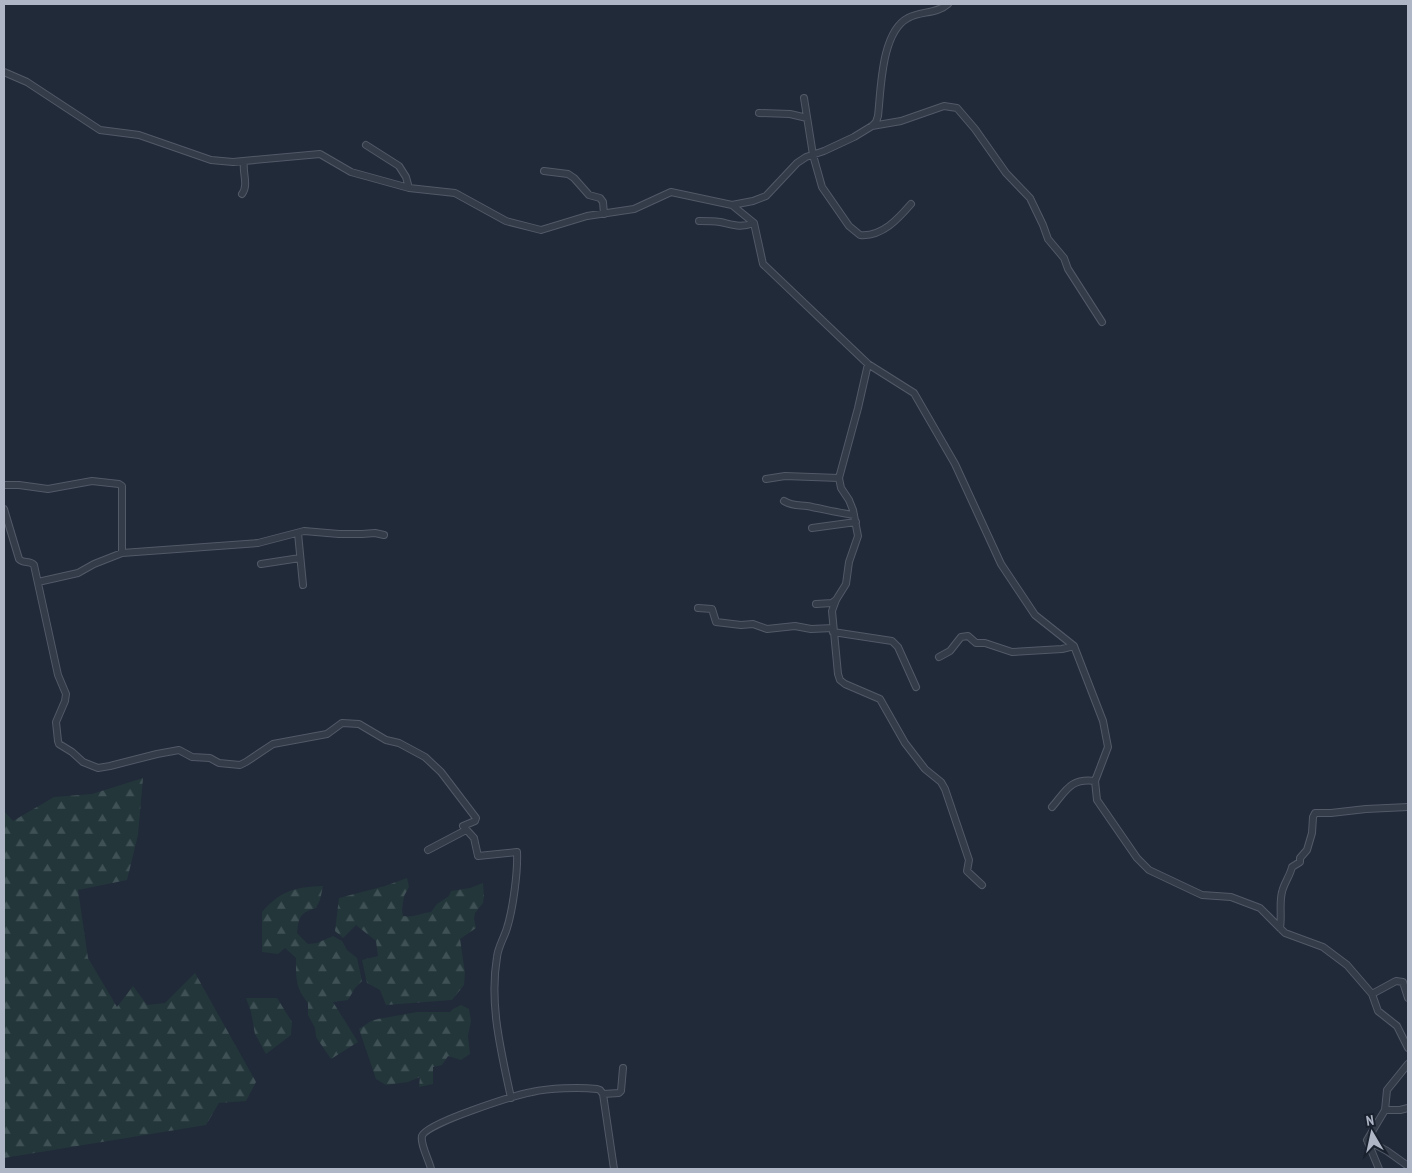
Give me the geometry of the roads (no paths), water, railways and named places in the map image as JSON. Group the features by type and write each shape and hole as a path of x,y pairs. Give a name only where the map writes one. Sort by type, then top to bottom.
{"street":[{"path":"4,72 27,82 100,130 139,135 211,160 244,162 320,154 351,172 409,188 455,193 506,221 541,230 587,216 634,209 671,192 732,205 766,196 793,166 806,157 837,145 876,122 882,70 895,30 903,20 909,17 940,9 948,4"},
{"path":"804,98 813,155 821,184 849,226 860,235 871,235 889,226 911,204"},
{"path":"872,126 901,121 944,106 957,108 975,129 1006,173 1030,198 1048,239 1064,258 1068,269 1102,322"},
{"path":"759,113 790,114 807,118"},
{"path":"366,145 399,166 406,177 409,188"},
{"path":"242,194 246,186 243,170 244,162"},
{"path":"544,171 565,173 571,176 589,195 600,198 603,202 604,214"},
{"path":"732,205 754,223 763,264 868,364 914,394 955,464 1006,572 1034,615 1074,646 1103,721 1108,747 1095,781 1098,800 1137,858 1149,870 1202,896 1230,897 1260,908 1285,933 1323,947 1347,965 1372,994 1378,1011 1397,1026 1408,1048"},
{"path":"699,221 720,222 736,226 754,223"},
{"path":"868,364 839,478 840,488 849,500 858,536 849,562 846,584 836,600 832,611 840,680 880,699 908,748 925,769 941,782 969,860 967,871 982,885"},
{"path":"766,479 784,476 839,478"},
{"path":"4,486 19,485 48,489 92,481 121,485 122,553"},
{"path":"784,501 792,505 837,513 855,519"},
{"path":"4,509 19,559 22,562 33,563 58,675 66,694 56,722 58,741 84,763 97,768 179,750 192,757 210,758 219,763 240,765 273,744 327,734 342,723 359,724 386,740 399,743 425,757 441,772 476,818 464,825 464,827 474,838 478,856 517,852 512,912 497,954 493,982 495,1015 511,1098"},
{"path":"812,528 855,519"},
{"path":"38,582 78,573 94,564 122,553 258,543 298,532 309,531 336,534 375,533 384,535"},
{"path":"298,532 303,585"},
{"path":"261,564 300,558"},
{"path":"816,604 832,603 836,600"},
{"path":"698,608 712,608 718,623 753,624 767,629 795,626 833,630 892,641 898,647 916,687"},
{"path":"940,657 950,651 961,637 968,636 976,644 985,643 1012,652 1062,649 1074,646"},
{"path":"1052,807 1067,788 1077,782 1095,781"},
{"path":"1280,928 1281,894 1292,867 1300,862 1300,858 1307,850 1315,813 1331,813 1366,808 1408,807"},
{"path":"428,850 466,830"},
{"path":"1372,994 1396,981 1400,981 1403,982 1408,998"},
{"path":"1367,1140 1385,1110 1387,1090 1408,1064"},
{"path":"603,1094 621,1091 623,1068"},
{"path":"431,1169 422,1139 425,1132 431,1128 467,1112 532,1092 576,1089 597,1089 603,1094 614,1169"},
{"path":"1385,1110 1408,1108"},
{"path":"1367,1140 1407,1164"},
{"path":"1367,1140 1380,1169"}]}
